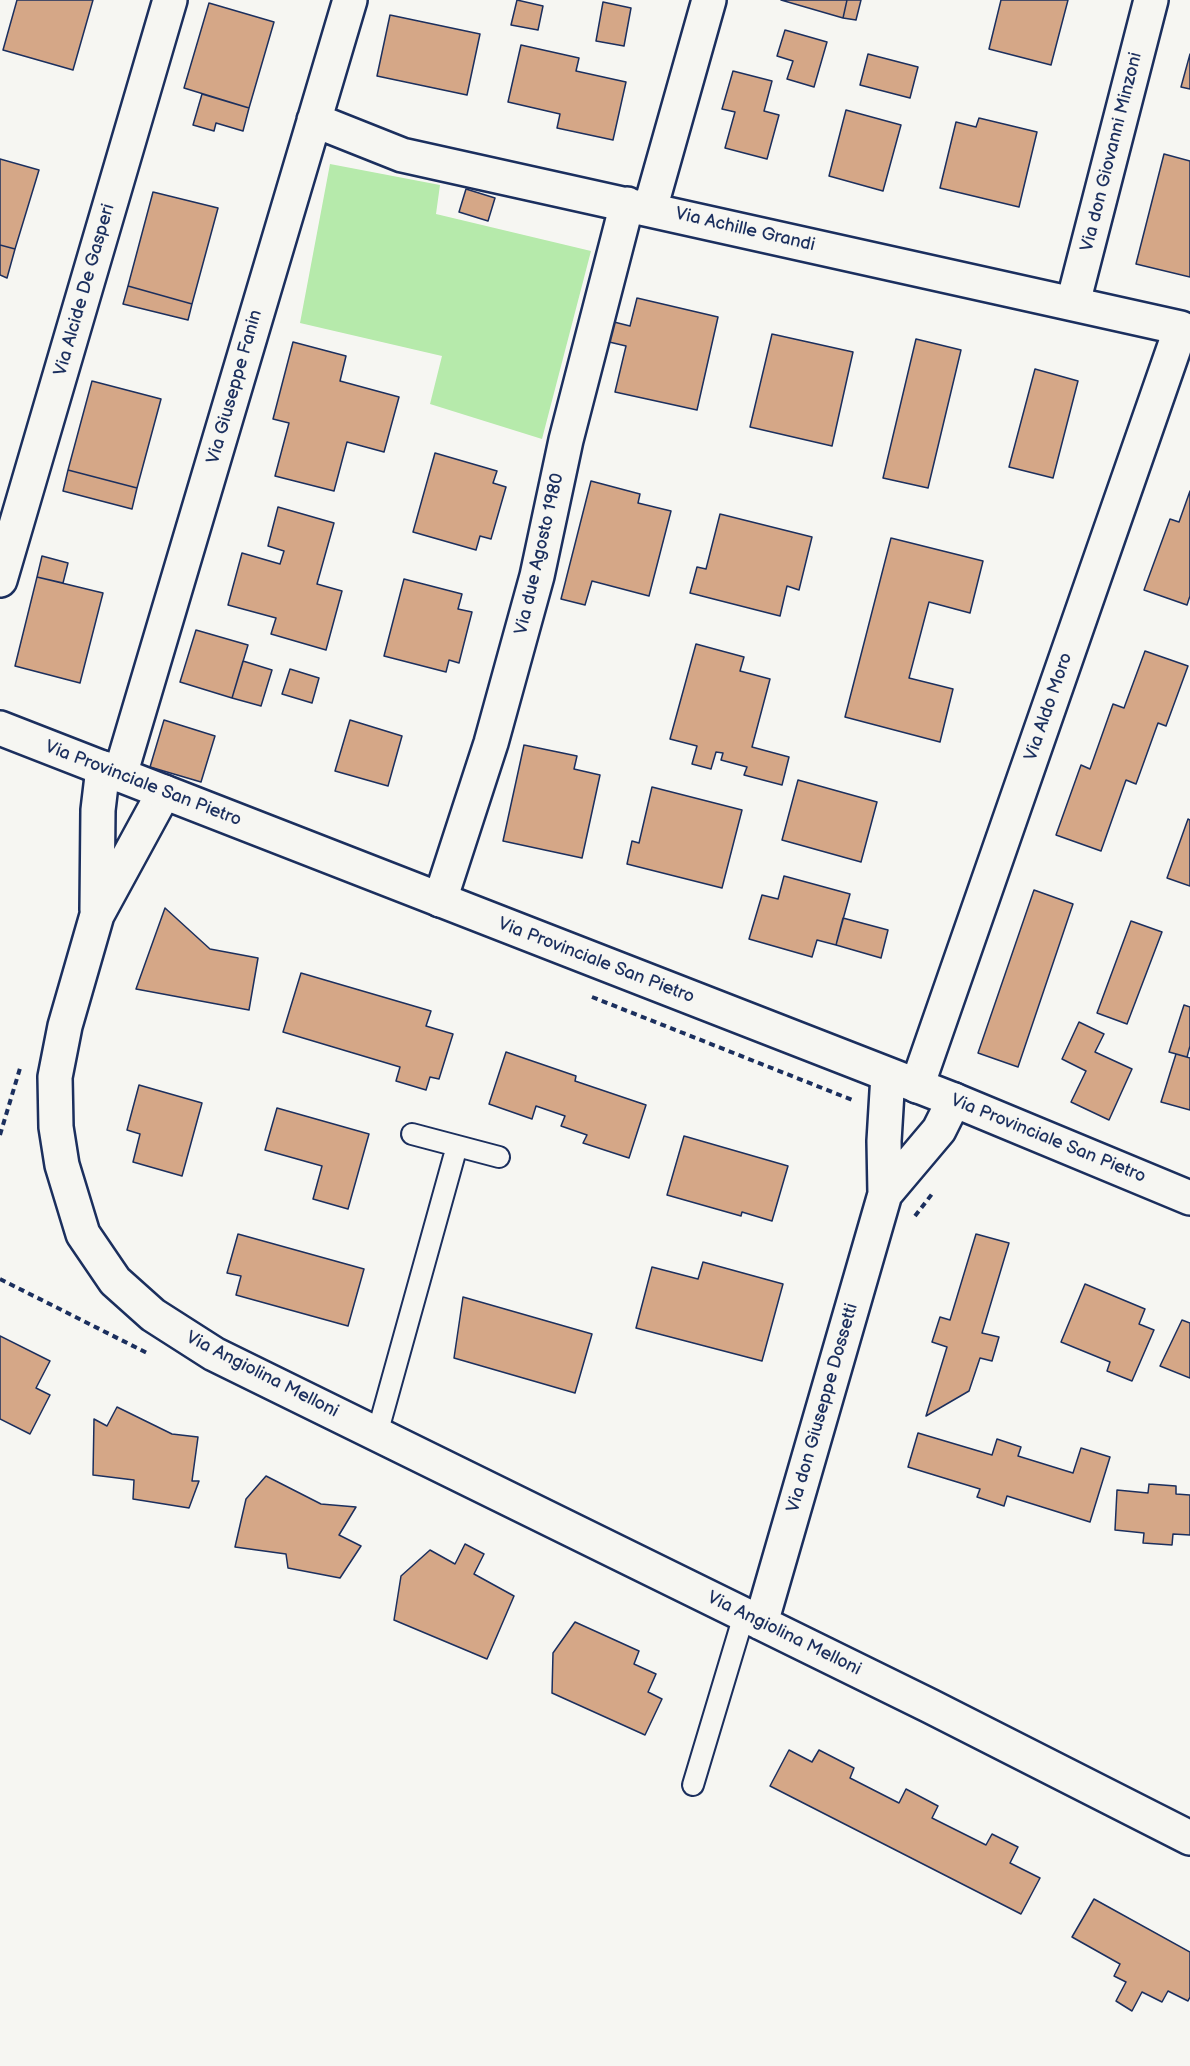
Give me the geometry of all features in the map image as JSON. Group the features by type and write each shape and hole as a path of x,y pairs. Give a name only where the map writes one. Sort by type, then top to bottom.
{"street":[{"name":"Via Alcide De Gasperi","path":"0,580 170,0"},
{"name":"Via Giuseppe Fanin","path":"111,772 350,0"},
{"name":"Via due Agosto 1980","path":"440,900 491,743 537,576 566,440 639,206 710,0"},
{"name":"Via don Giovanni Minzoni","path":"1073,303 1151,0"},
{"name":"Via Achille Grandi","path":"314,120 402,155 1181,328"},
{"name":"Via Aldo Moro","path":"902,1080 1181,328"},
{"name":"Via Provinciale San Pietro","path":"0,728 954,1100 1190,1198"},
{"name":"Via Angiolina Melloni","path":"97,915 98,810 111,772"},
{"name":"Via Angiolina Melloni","path":"164,792 97,915 65,1026 55,1077 56,1126 62,1165 83,1234 115,1281 153,1315 214,1354 1190,1838"},
{"name":"Via don Giuseppe Dossetti","path":"752,1619 885,1194 884,1141 902,1080"},
{"name":"Via don Giuseppe Dossetti","path":"885,1194 939,1130 954,1100"}],"lane":[{"path":"412,1134 499,1157"},
{"path":"377,1434 457,1146"},
{"path":"693,1785 752,1619"}],"path":[{"path":"0,1135 24,1057"},
{"path":"911,1222 934,1192"}],"green space":[{"path":"330,164 440,185 436,214 591,251 542,439 430,404 442,356 300,323"}],"building":[{"path":"17,0 93,0 73,70 3,50"},
{"path":"517,0 543,6 538,30 511,25"},
{"path":"781,0 847,0 843,18"},
{"path":"847,0 861,0 856,20 843,18"},
{"path":"1001,0 1068,0 1051,65 989,49"},
{"path":"603,2 631,8 624,46 596,41"},
{"path":"209,3 274,22 249,108 184,88"},
{"path":"390,15 480,34 467,95 377,76"},
{"path":"785,30 827,42 814,87 787,79 793,61 777,56"},
{"path":"521,45 579,58 576,71 626,82 613,140 557,128 560,114 508,102"},
{"path":"868,54 918,67 910,98 860,85"},
{"path":"1190,54 1190,89 1181,87"},
{"path":"733,71 772,81 764,111 779,115 767,159 725,148 735,112 722,109"},
{"path":"202,94 249,108 243,131 216,123 214,131 193,125"},
{"path":"846,110 901,125 883,191 829,176"},
{"path":"979,118 1037,132 1019,207 940,188 956,122 976,127"},
{"path":"1164,154 1190,161 1190,277 1136,264"},
{"path":"0,159 39,170 15,249 0,245"},
{"path":"466,189 495,198 488,221 459,212"},
{"path":"153,192 218,208 192,304 128,286"},
{"path":"0,245 15,249 7,278 0,275"},
{"path":"128,286 192,304 188,320 123,304"},
{"path":"637,298 718,317 697,410 615,392 626,346 605,341 610,321 630,326"},
{"path":"772,334 853,352 832,446 750,427"},
{"path":"916,339 961,350 928,488 883,478"},
{"path":"293,342 346,356 340,381 399,397 384,452 347,442 334,491 275,476 289,423 273,419"},
{"path":"1035,369 1078,381 1053,478 1009,467"},
{"path":"92,381 161,399 137,488 68,470"},
{"path":"435,453 497,471 493,483 506,487 491,539 480,536 476,550 413,532"},
{"path":"68,470 137,488 132,509 63,491"},
{"path":"591,481 640,494 638,503 671,511 649,596 592,581 585,605 561,599"},
{"path":"1190,491 1190,596 1187,605 1144,590 1170,519 1179,522"},
{"path":"278,507 334,523 317,584 342,591 326,650 271,634 276,618 228,605 242,553 280,564 284,551 268,546"},
{"path":"720,514 812,537 799,590 787,586 780,616 690,593 697,567 706,569"},
{"path":"891,538 983,561 970,613 929,602 909,678 953,689 940,742 845,717"},
{"path":"42,556 68,563 63,583 37,577"},
{"path":"37,577 103,593 80,683 15,666"},
{"path":"404,579 462,594 458,609 472,612 459,663 449,660 446,672 384,656"},
{"path":"196,630 248,645 232,698 180,682"},
{"path":"696,644 744,657 740,671 770,679 752,747 789,757 782,785 744,775 747,767 721,760 723,753 716,752 711,769 692,764 697,746 670,739"},
{"path":"1145,651 1188,666 1166,726 1158,723 1136,784 1126,780 1101,851 1056,835 1081,765 1090,769 1113,704 1124,708"},
{"path":"243,661 272,670 261,706 232,698"},
{"path":"290,669 319,678 312,703 282,694"},
{"path":"164,720 215,736 201,782 150,767"},
{"path":"350,720 402,736 388,786 335,771"},
{"path":"524,745 577,756 574,769 600,775 582,858 503,841"},
{"path":"798,780 877,802 861,862 782,840"},
{"path":"652,787 742,810 722,888 627,864 632,841 639,843"},
{"path":"1188,819 1190,820 1190,886 1167,878"},
{"path":"784,876 850,894 836,945 817,940 812,957 749,939 762,895 778,899"},
{"path":"1034,890 1073,904 1018,1067 978,1053"},
{"path":"165,908 210,949 258,958 249,1010 136,989"},
{"path":"843,918 888,930 881,958 836,945"},
{"path":"1131,921 1162,932 1127,1024 1097,1013"},
{"path":"301,973 431,1011 426,1026 453,1034 439,1079 430,1077 426,1090 396,1081 400,1067 283,1032"},
{"path":"1184,1005 1190,1007 1190,1046 1187,1057 1169,1052"},
{"path":"1079,1022 1104,1034 1095,1052 1132,1069 1109,1120 1071,1102 1086,1071 1062,1059"},
{"path":"506,1052 576,1076 575,1081 646,1105 629,1158 583,1143 587,1135 561,1126 565,1116 536,1106 532,1119 489,1104"},
{"path":"1176,1054 1190,1058 1190,1110 1161,1102"},
{"path":"139,1085 202,1103 182,1176 133,1162 140,1134 127,1130"},
{"path":"277,1108 369,1134 348,1209 313,1199 322,1166 265,1150"},
{"path":"684,1136 788,1166 772,1221 742,1212 741,1216 667,1195"},
{"path":"238,1234 364,1269 348,1326 236,1295 241,1276 227,1273"},
{"path":"976,1234 1009,1243 982,1333 999,1337 992,1361 980,1358 969,1391 926,1416 947,1347 932,1342 940,1317 950,1320"},
{"path":"703,1262 783,1284 762,1361 636,1328 652,1267 698,1279"},
{"path":"1085,1284 1145,1309 1139,1324 1154,1330 1132,1381 1107,1371 1110,1362 1061,1342"},
{"path":"463,1297 592,1334 575,1393 454,1358"},
{"path":"1182,1320 1190,1323 1190,1378 1160,1366"},
{"path":"0,1336 50,1361 36,1388 50,1395 30,1434 0,1419"},
{"path":"117,1407 172,1434 198,1437 192,1481 199,1481 189,1508 133,1499 134,1480 93,1475 94,1419 107,1426"},
{"path":"918,1433 992,1455 997,1439 1021,1447 1018,1456 1073,1473 1081,1448 1110,1457 1090,1522 1007,1496 1004,1506 977,1497 980,1489 908,1467"},
{"path":"266,1476 321,1504 356,1507 339,1535 361,1546 340,1578 288,1568 286,1554 235,1547 246,1499"},
{"path":"1149,1484 1176,1486 1176,1494 1190,1495 1190,1535 1173,1534 1172,1545 1143,1543 1144,1533 1115,1530 1117,1490 1148,1493"},
{"path":"465,1544 484,1554 474,1574 514,1596 487,1659 394,1620 401,1576 430,1550 455,1564"},
{"path":"575,1622 639,1651 634,1664 656,1674 648,1692 662,1699 645,1735 552,1693 553,1653"},
{"path":"789,1750 812,1762 819,1750 854,1768 850,1778 899,1803 906,1789 938,1806 932,1818 986,1845 992,1834 1018,1847 1010,1863 1040,1878 1021,1914 770,1786"},
{"path":"1094,1899 1190,1952 1190,1997 1188,2001 1168,1991 1162,2002 1142,1992 1132,2011 1116,2001 1126,1982 1114,1976 1120,1964 1072,1937"}]}
